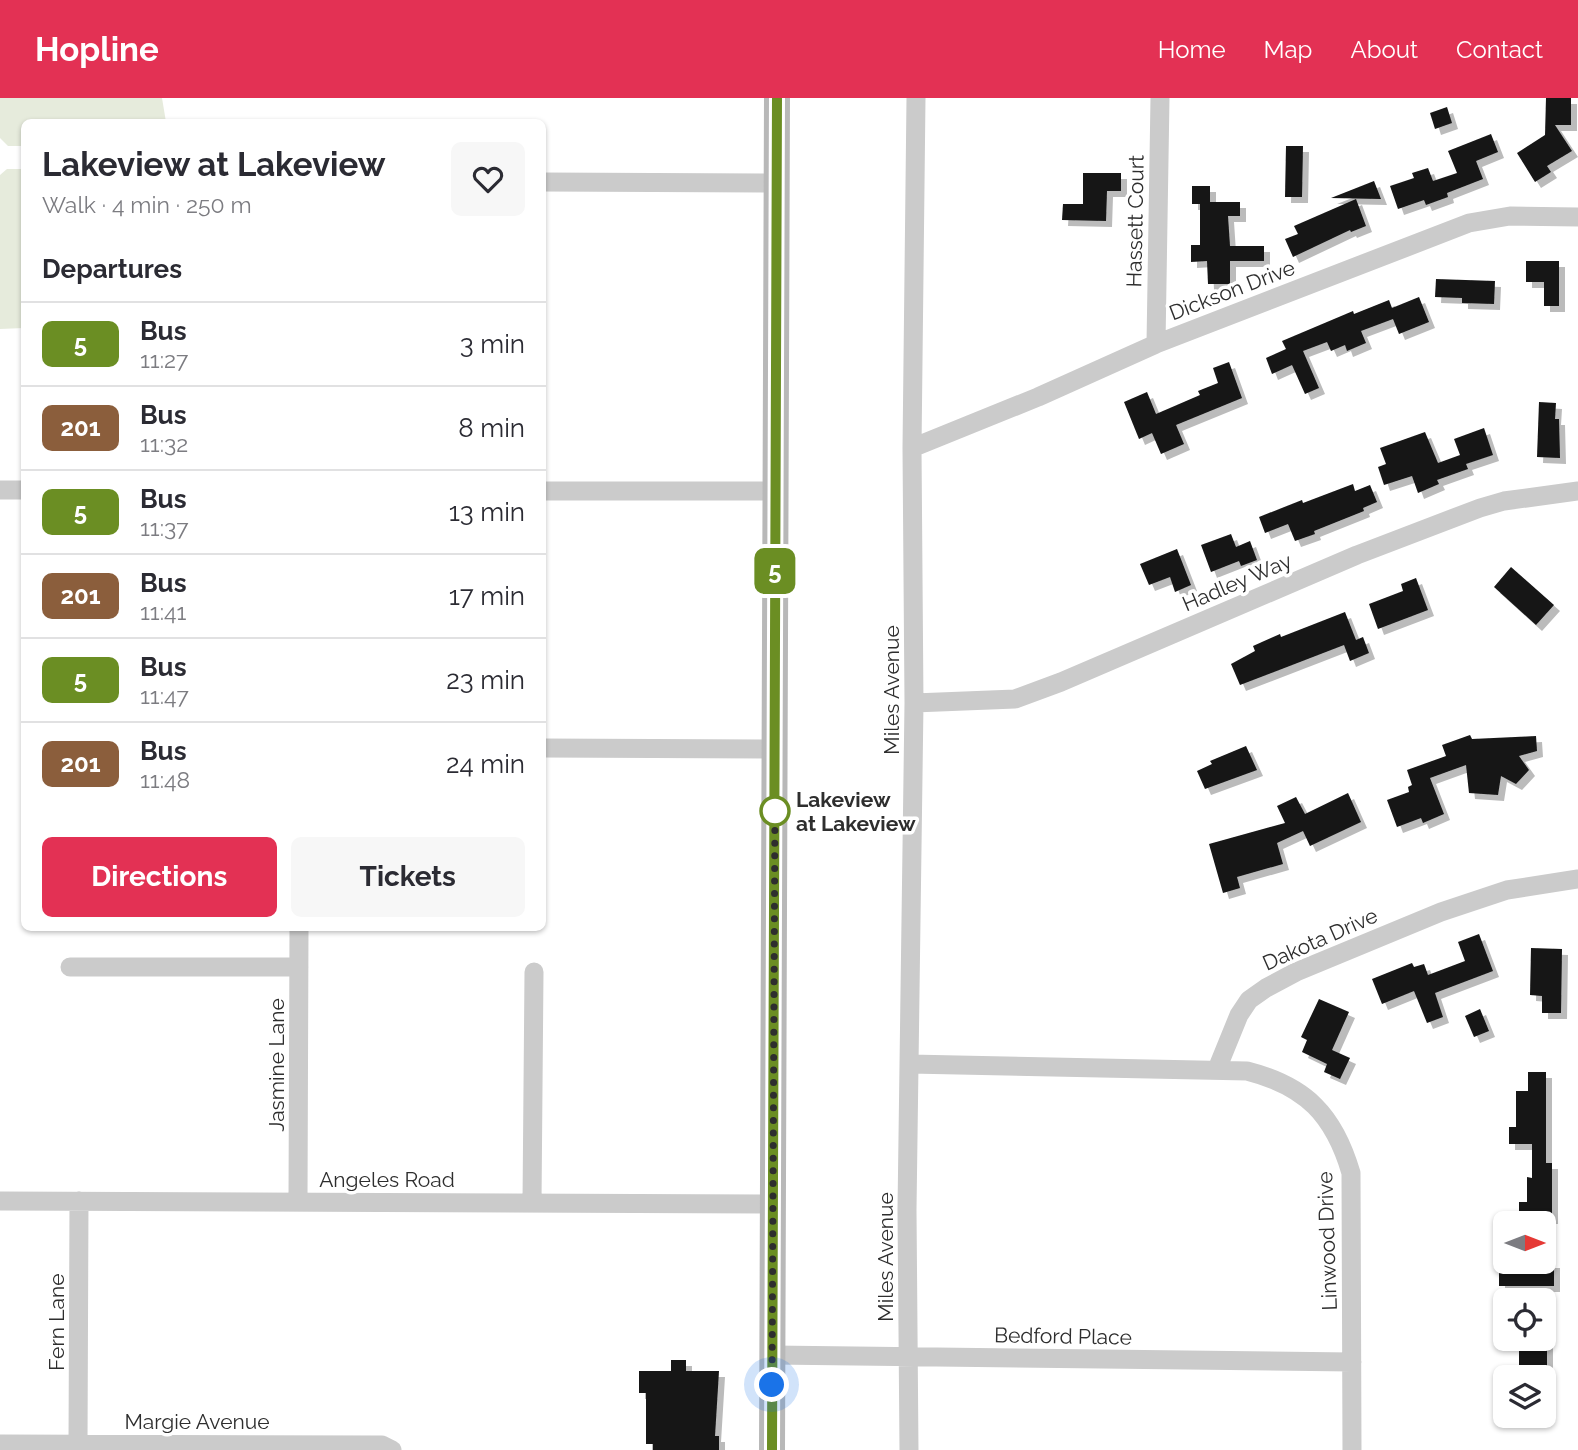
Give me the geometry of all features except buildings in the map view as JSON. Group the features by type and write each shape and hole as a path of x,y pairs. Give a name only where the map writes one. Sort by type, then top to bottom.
{"main road":[{"path":"772,1450 777,98"}],"street":[{"name":"Miles Avenue","path":"909,1450 907,1357 914,703 912,448 916,98"},
{"name":"Hassett Court","path":"1156,344 1160,98"},
{"path":"546,182 776,183"},
{"name":"Dickson Drive","path":"912,448 1038,397 1156,344 1469,223 1510,216 1578,217"},
{"path":"0,490 21,491"},
{"path":"546,491 776,491"},
{"name":"Hadley Way","path":"914,703 1015,699 1061,682 1357,555 1480,508 1504,501 1578,491"},
{"path":"546,748 775,749"},
{"name":"Dakota Drive","path":"1217,1069 1239,1015 1249,1000 1296,972 1441,912 1507,890 1578,879"},
{"name":"Jasmine Lane","path":"298,1202 299,931"},
{"path":"70,967 299,967"},
{"path":"532,1203 534,972"},
{"path":"910,1064 1217,1069"},
{"name":"Linwood Drive","path":"1217,1069 1247,1071 1272,1077 1295,1089 1326,1117 1344,1148 1351,1173 1352,1450"},
{"name":"Angeles Road","path":"0,1201 773,1204"},
{"name":"Fern Lane","path":"78,1444 79,1201"},
{"name":"Bedford Place","path":"773,1355 1352,1362"},
{"name":"Margie Avenue","path":"0,1444 382,1445 392,1450"}],"shaded area":[{"path":"0,98 162,98 166,119 21,119 21,146 8,146 0,138"},
{"path":"7,169 21,169 21,328 0,329 0,175"}],"bus line":[{"name":"5","path":"772,1450 777,98"}],"place":[{"name":"Lakeview at Lakeview","path":"775,811"}],"route":[{"path":"772,1385 775,802 775,811"}]}
